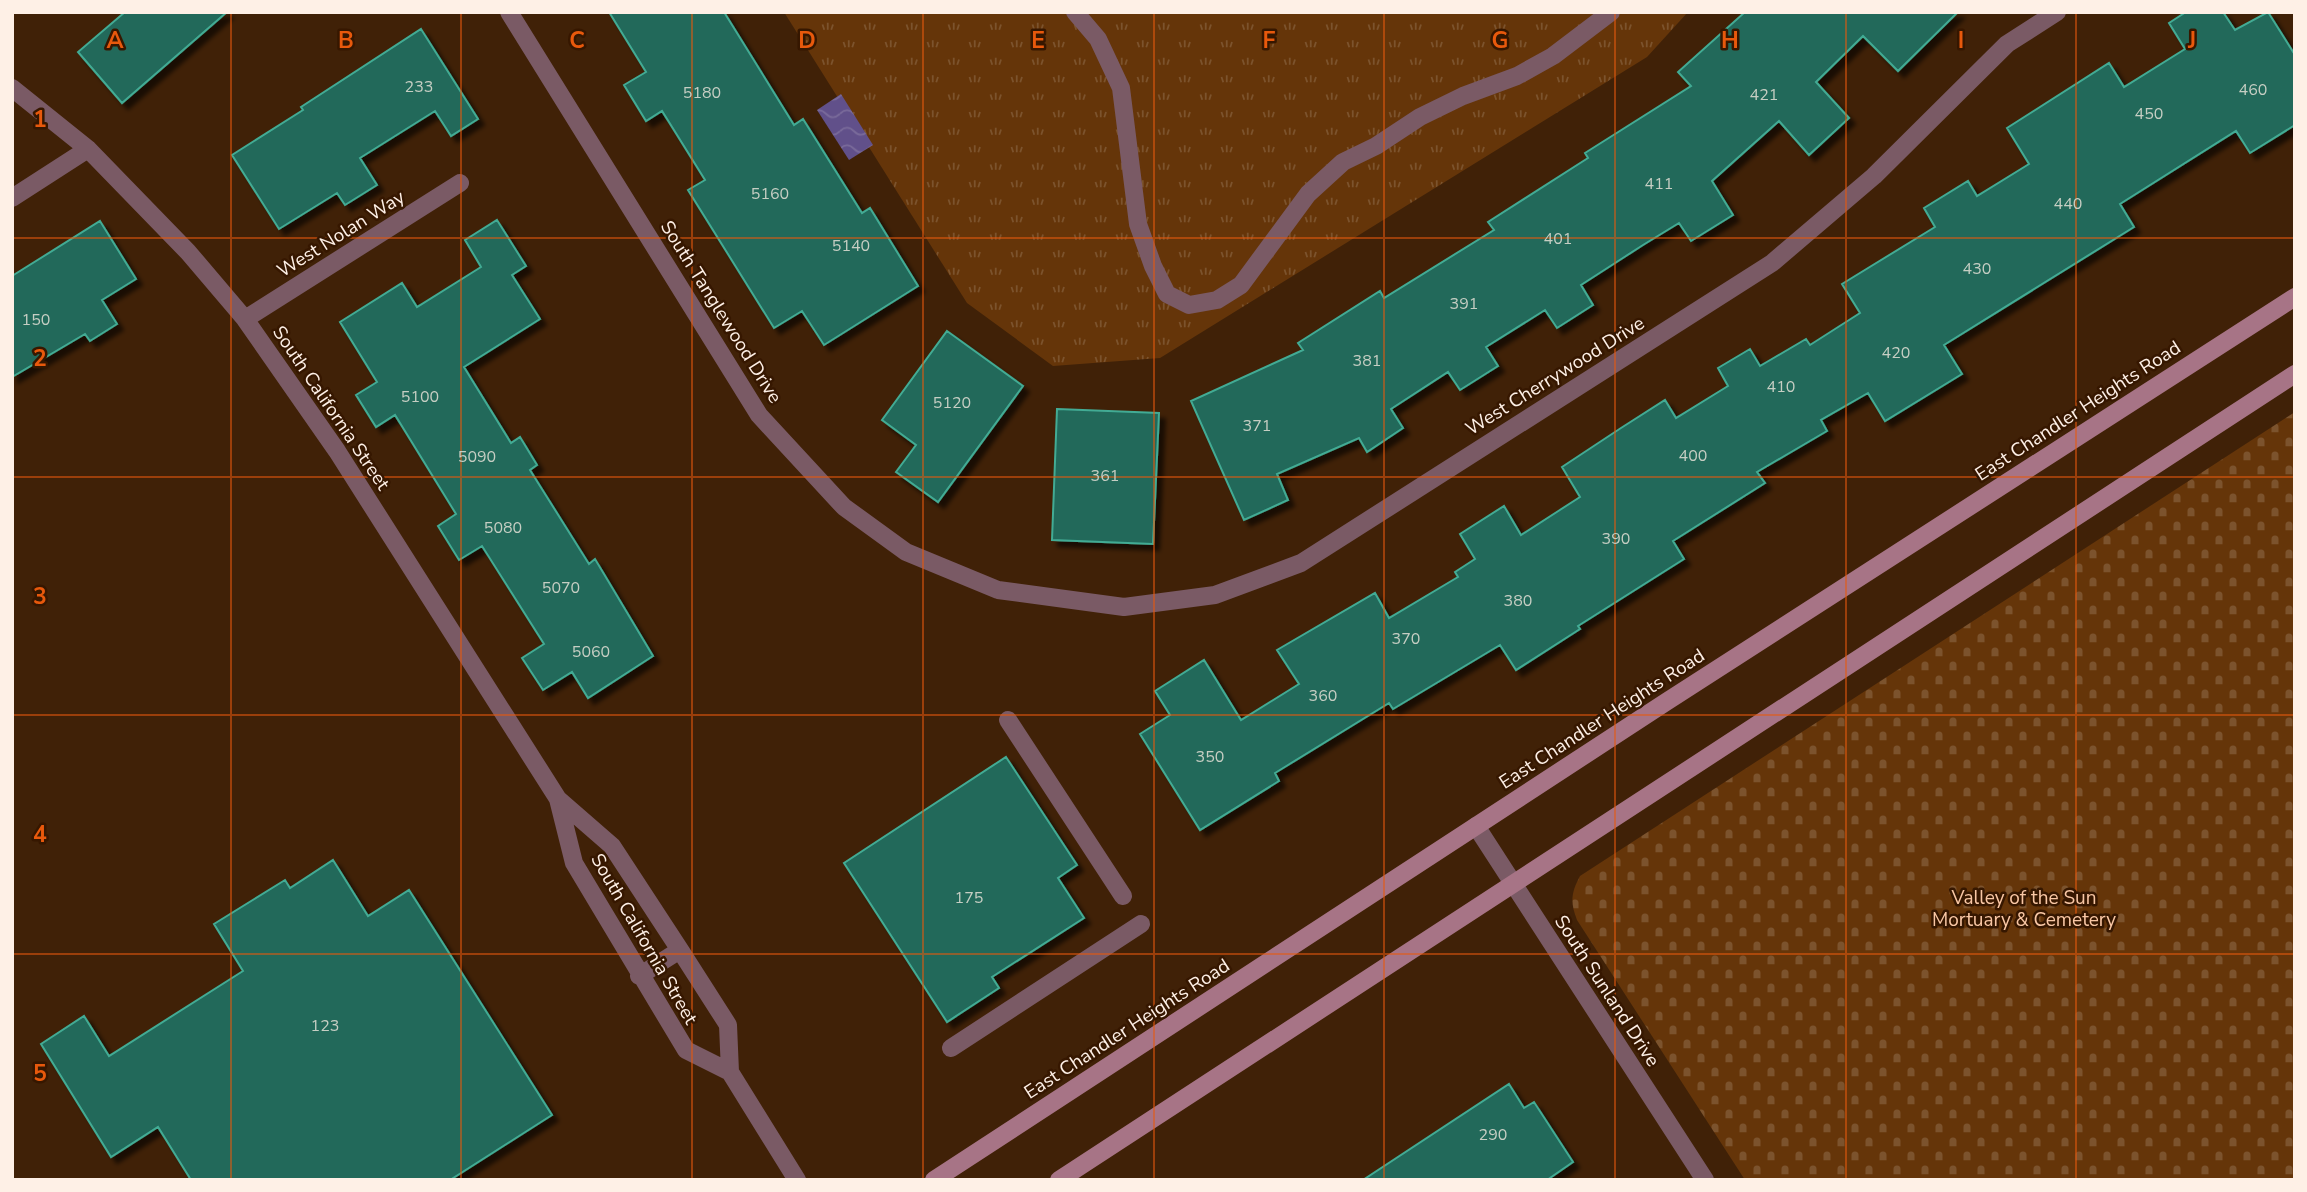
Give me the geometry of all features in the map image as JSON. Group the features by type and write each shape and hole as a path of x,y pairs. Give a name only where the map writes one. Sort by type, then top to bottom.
{"main road":[{"name":"East Chandler Heights Road","path":"934,1180 1476,825 2295,297"},
{"path":"1059,1180 2295,374"}],"street":[{"name":"South Tanglewood Drive","path":"509,12 759,415 854,514 906,552 998,590"},
{"path":"1075,12 1098,39 1121,88 1138,224 1153,266 1167,294 1189,304 1217,300 1241,285 1308,194 1343,162 1376,146 1420,117 1463,96 1517,76 1553,56 1611,12"},
{"name":"West Cherrywood Drive","path":"998,590 1124,607 1215,595 1301,563 1772,263 1874,176 2007,44 2057,12"},
{"name":"South California Street","path":"12,88 88,149 188,252 245,319 337,451 558,799 612,846 680,950 728,1025 730,1072 797,1180"},
{"path":"12,198 88,149"},
{"name":"West Nolan Way","path":"245,319 460,183"},
{"path":"1007,720 1124,896"},
{"name":"South California Street","path":"558,799 574,863 639,976 686,1050 730,1072"},
{"name":"South Sunland Drive","path":"1476,825 1705,1180"},
{"path":"951,1048 1141,924"},
{"path":"639,976 680,950"}],"green space":[{"path":"784,12 1688,12 1647,57 1160,358 1053,366 967,303"},
{"name":"Valley of the Sun Mortuary & Cemetery","path":"2295,412 2295,1180 1745,1180 1577,920 1572,898 1580,876"}],"water":[{"path":"841,94 873,145 849,160 817,110"}],"building":[{"path":"125,12 227,12 122,103 78,52"},
{"path":"609,12 724,12 794,125 803,119 862,213 870,208 918,286 824,345 802,311 774,328 688,190 705,180 662,111 646,121 624,85 646,72"},
{"path":"1745,12 1958,12 1898,71 1863,36 1816,82 1849,118 1809,155 1779,121 1712,181 1733,215 1691,241 1679,223 1643,245 1581,285 1593,305 1557,328 1545,310 1486,347 1498,366 1460,390 1448,372 1391,409 1403,428 1367,452 1359,438 1277,474 1288,500 1244,520 1191,401 1303,350 1298,343 1380,291 1384,298 1494,230 1488,222 1588,158 1585,153 1691,86 1678,72"},
{"path":"2186,12 2223,12 2235,30 2268,12 2295,55 2295,125 2250,153 2236,131 2120,204 2134,227 1944,345 1962,374 1885,421 1868,393 1821,420 1827,431 1757,472 1765,483 1673,541 1684,559 1578,626 1580,629 1516,670 1500,645 1393,709 1389,703 1275,773 1279,781 1200,830 1140,734 1170,715 1155,691 1204,660 1241,720 1299,684 1277,650 1375,593 1389,618 1458,577 1455,572 1475,559 1460,534 1504,506 1521,535 1580,497 1562,467 1621,428 1665,400 1676,418 1728,386 1718,368 1750,349 1760,366 1806,339 1810,345 1860,313 1842,284 1935,227 1924,208 1968,181 1977,196 2029,164 2007,128 2109,63 2124,87 2185,49 2169,23"},
{"path":"421,29 478,119 451,136 435,111 360,158 377,185 345,205 337,193 279,229 232,155"},
{"path":"497,220 526,266 512,275 540,319 464,367 511,443 520,437 537,465 530,470 589,564 595,559 653,656 588,698 572,672 543,690 522,658 544,644 482,546 459,560 438,526 456,514 395,415 376,427 356,395 377,382 340,322 402,283 417,307 481,267 465,240"},
{"path":"100,221 136,279 102,300 117,324 90,341 85,334 12,377 12,276"},
{"path":"947,331 1023,386 938,502 896,472 916,445 882,420"},
{"path":"1057,409 1159,413 1153,544 1052,540"},
{"path":"1006,757 1077,865 1058,878 1084,918 992,977 999,988 947,1022 844,863"},
{"path":"333,860 368,916 409,890 552,1115 450,1180 191,1180 158,1127 111,1157 41,1044 84,1016 109,1056 243,971 214,924 285,880 290,888"},
{"path":"1509,1084 1524,1108 1534,1102 1573,1162 1547,1180 1363,1180"}]}
